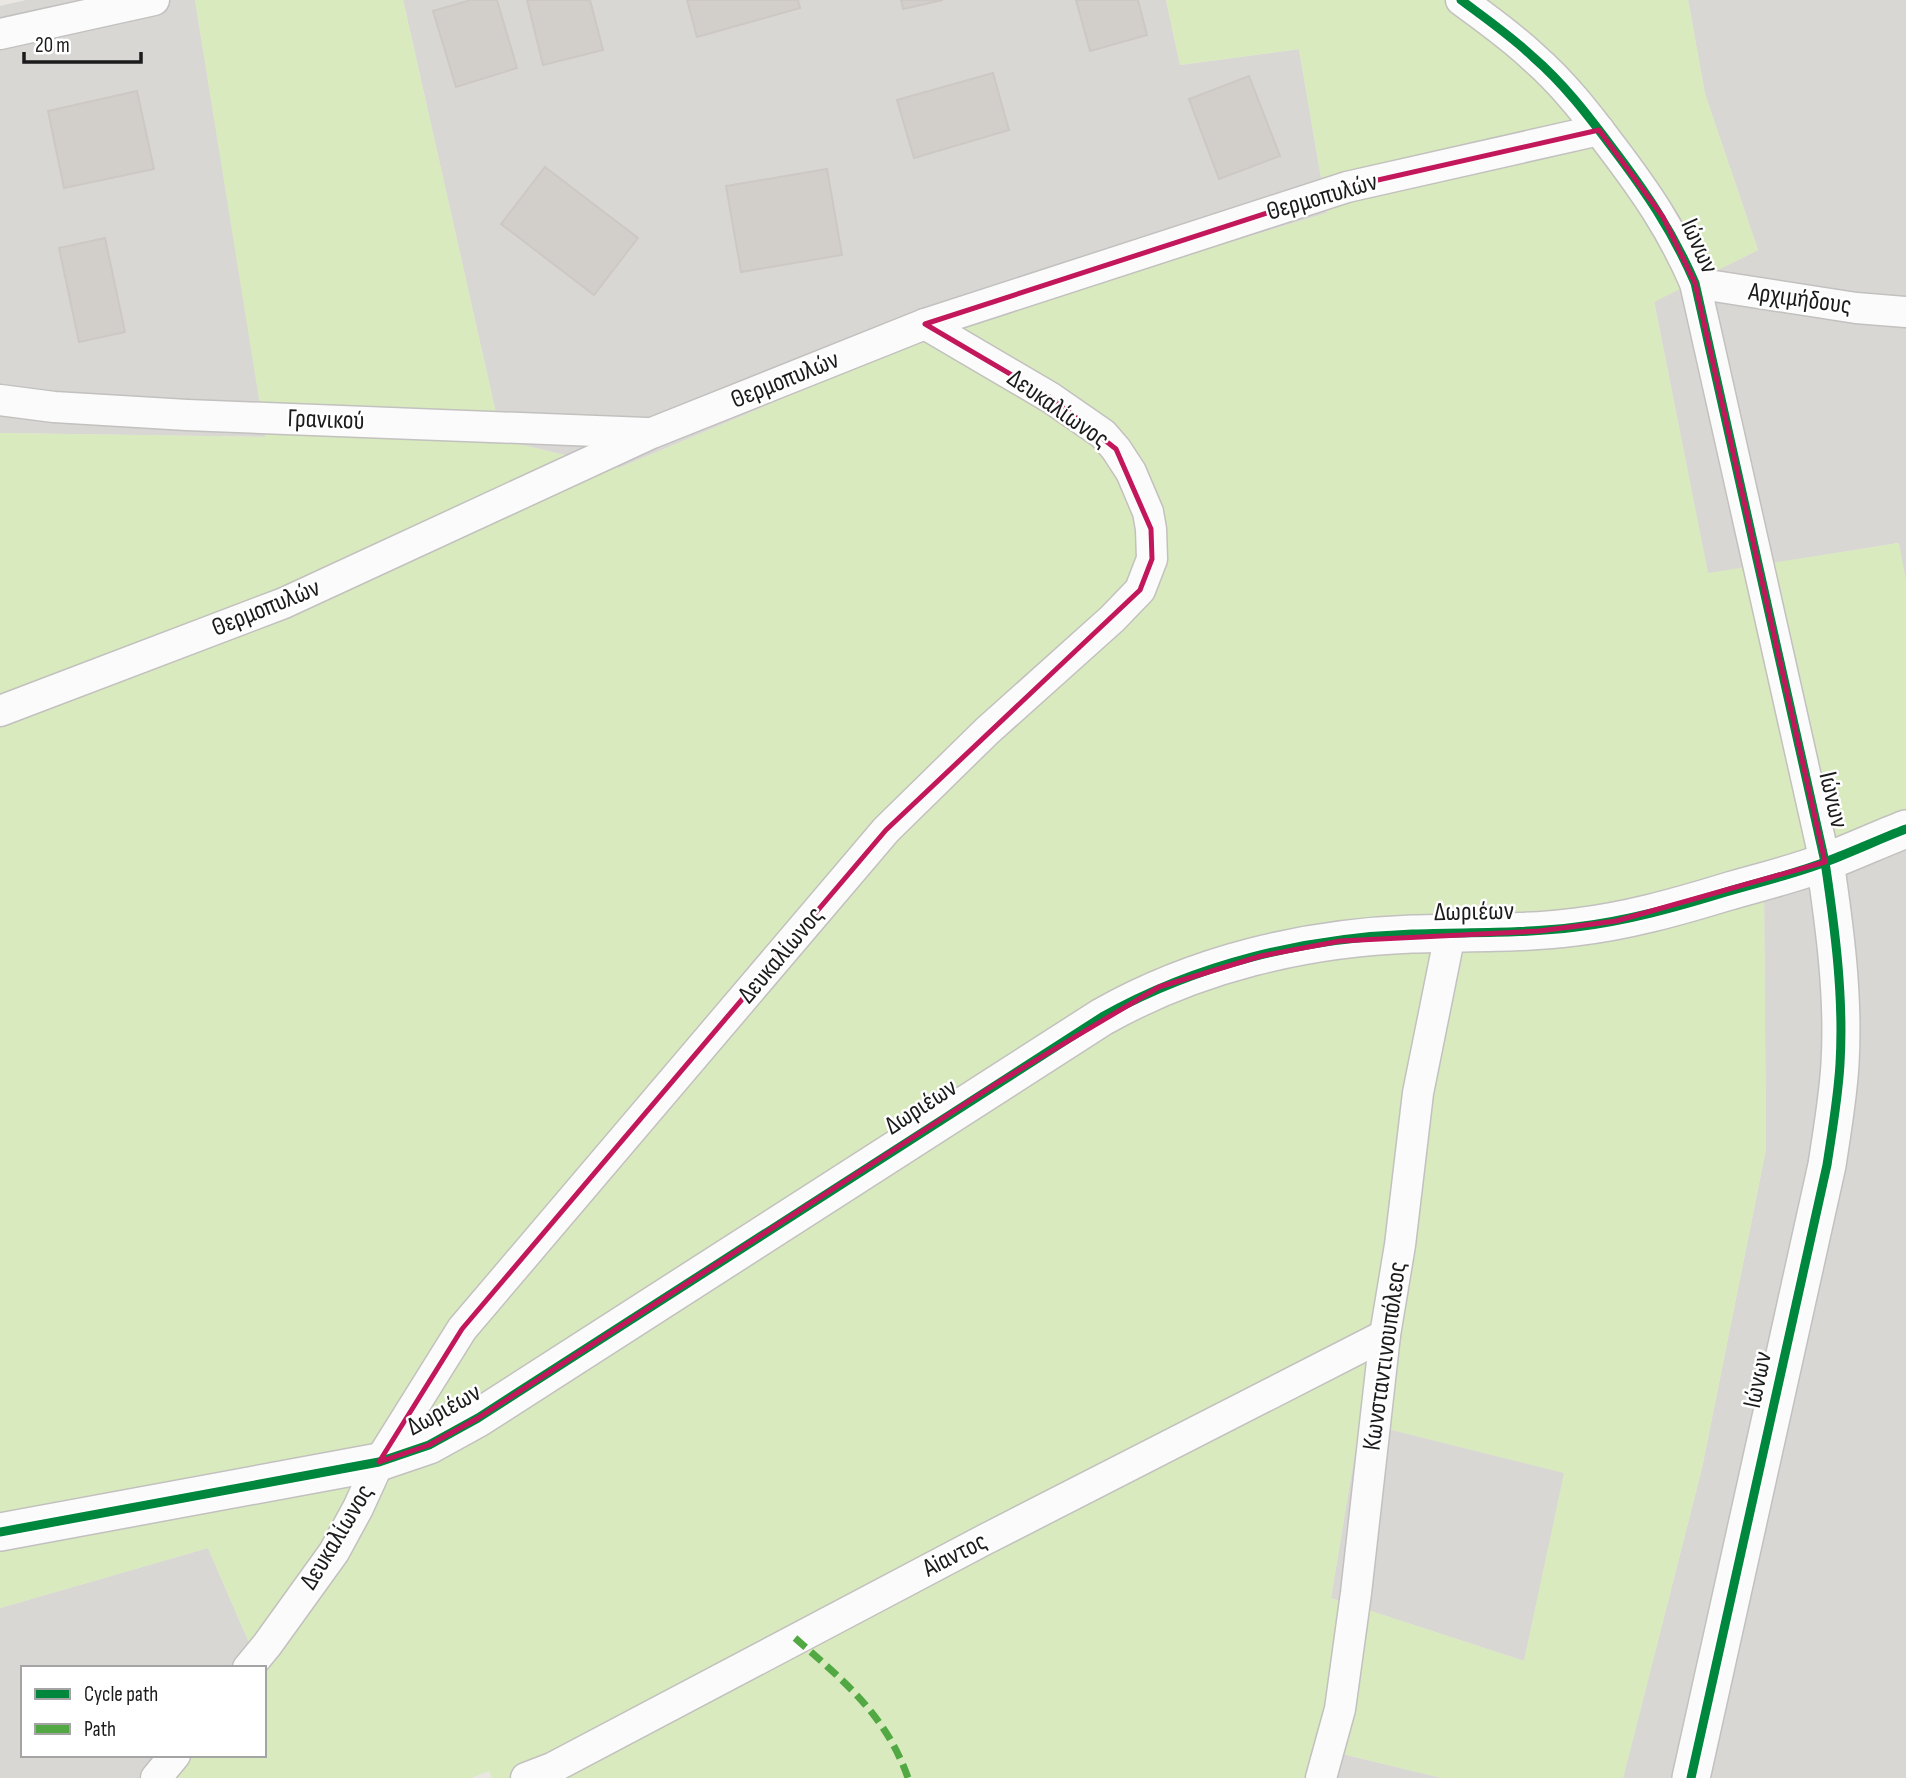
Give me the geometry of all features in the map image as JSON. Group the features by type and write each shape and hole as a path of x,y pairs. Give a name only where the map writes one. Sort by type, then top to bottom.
{"street":[{"path":"0,34 154,0"},
{"name":"Ιώνων","path":"1461,0 1532,56 1566,89 1663,217 1679,245 1695,283 1825,862 1834,921 1840,1008 1840,1063 1827,1165 1692,1778"},
{"name":"Θερμοπυλών","path":"0,711 284,603 652,433 925,324 1346,187 1599,130"},
{"name":"Αρχιμήδους","path":"1695,283 1856,308 1906,312"},
{"name":"Δευκαλίωνος","path":"250,1666 334,1552 379,1462 463,1329 886,830 988,730 1112,619 1140,590 1152,559 1151,529 1131,472 1116,449 1103,435 1051,398 925,324"},
{"name":"Γρανικού","path":"0,400 54,407 187,415 652,433"},
{"name":"Δωριέων","path":"0,1532 379,1462 429,1445 478,1418 999,1082 1134,999 1191,975 1299,947 1374,937 1539,931 1616,921 1693,902 1825,862 1906,828"},
{"name":"Κωνσταντινουπόλεος","path":"1321,1778 1340,1709 1385,1335 1400,1245 1418,1093 1450,934"},
{"name":"Aiαντος","path":"526,1778 552,1768 984,1540 1385,1335"},
{"path":"156,1778 173,1757"}],"highlighted area":[{"path":"1599,130 1663,217 1695,283 1825,862 1616,921 1539,931 1340,941 1261,956 1159,987 999,1082 478,1418 429,1445 379,1462 462,1329 886,830 1140,590 1152,559 1151,529 1116,449 1051,398 925,324 1347,187"}],"shaded area":[{"path":"26,0 195,0 266,437 0,433 0,6"},
{"path":"403,0 1166,0 1180,65 1299,49 1327,213 967,321 619,468 502,440"},
{"path":"1688,0 1906,0 1906,581 1898,543 1708,574 1654,301 1758,250 1705,94"},
{"path":"1906,830 1906,1778 1623,1778 1702,1468 1766,1149 1764,898"},
{"path":"1360,1422 1565,1473 1524,1661 1331,1598"},
{"path":"208,1548 259,1666 21,1666 21,1757 181,1757 162,1778 0,1778 0,1608"},
{"path":"1330,1751 1442,1778 1315,1778"}],"green space":[{"path":"195,0 403,0 502,440 619,468 967,321 1327,213 1299,49 1180,65 1166,0 1688,0 1705,94 1758,250 1654,302 1708,573 1899,543 1906,581 1906,830 1764,898 1766,1149 1702,1468 1623,1778 1442,1778 1330,1751 1315,1778 492,1778 489,1771 471,1778 162,1778 181,1757 266,1757 266,1666 259,1666 208,1548 0,1608 0,433 265,437","holes":["1360,1422 1564,1473 1524,1661 1331,1598"]}],"building":[{"path":"471,0 497,0 517,68 456,87 433,11"},
{"path":"527,0 590,0 603,50 543,65"},
{"path":"687,0 798,0 800,8 697,37"},
{"path":"901,0 943,0 903,9"},
{"path":"1076,0 1138,0 1147,35 1090,51"},
{"path":"993,73 1009,130 914,158 897,100"},
{"path":"1249,76 1280,156 1219,179 1189,99"},
{"path":"137,91 154,169 64,188 48,111"},
{"path":"545,167 638,238 594,295 501,224"},
{"path":"827,169 842,255 741,272 726,186"},
{"path":"105,238 125,332 79,342 59,248"}],"marked path":[{"path":"795,1638 862,1700 888,1736 908,1778"}],"cycle path":[{"path":"1461,0 1525,49 1584,111 1658,212 1695,283 1825,862 1832,912 1840,988 1841,1039 1838,1089 1827,1165 1691,1778"},
{"path":"0,1532 379,1462 429,1445 478,1418 1102,1017 1175,982 1252,957 1331,941 1412,934 1556,929 1633,917 1803,870 1906,829"}]}
